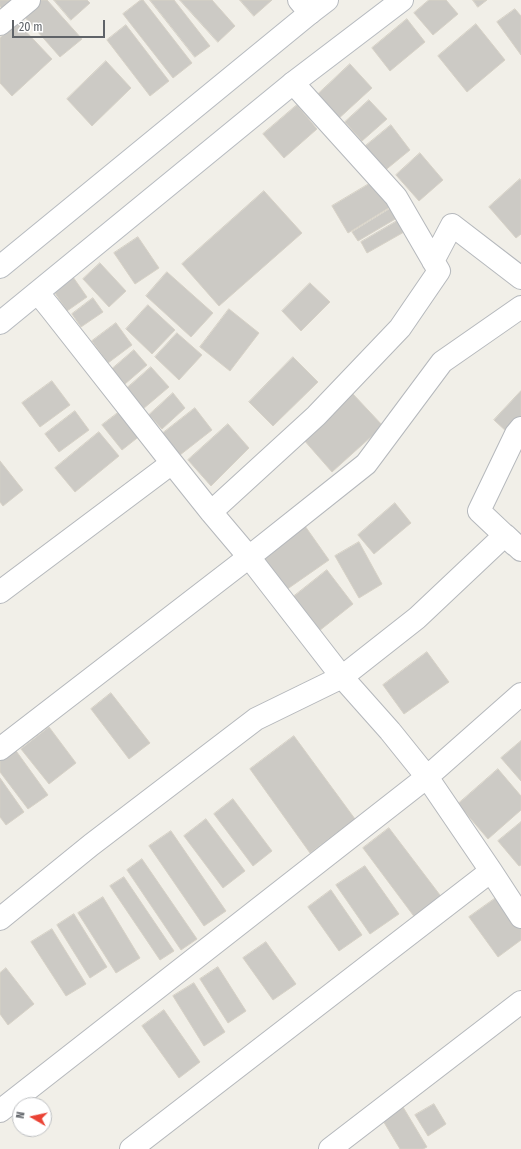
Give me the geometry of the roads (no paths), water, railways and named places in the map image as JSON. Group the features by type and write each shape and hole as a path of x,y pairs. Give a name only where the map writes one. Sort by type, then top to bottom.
{"street":[{"path":"0,24 29,0"},
{"path":"0,323 293,83 402,0"},
{"path":"0,267 312,4"},
{"path":"211,512 316,416 400,328 439,271 396,197 293,83"},
{"path":"433,261 452,225 521,278"},
{"path":"38,293 211,512 249,557 342,677 390,731 427,777 521,917"},
{"path":"0,749 249,557 366,464 442,362 521,307"},
{"path":"0,919 91,845 256,719 342,677 514,544 479,511 516,434 521,428"},
{"path":"0,592 172,463"},
{"path":"0,1111 427,777 521,694"},
{"path":"131,1149 491,871"},
{"path":"330,1149 521,1002"}]}
